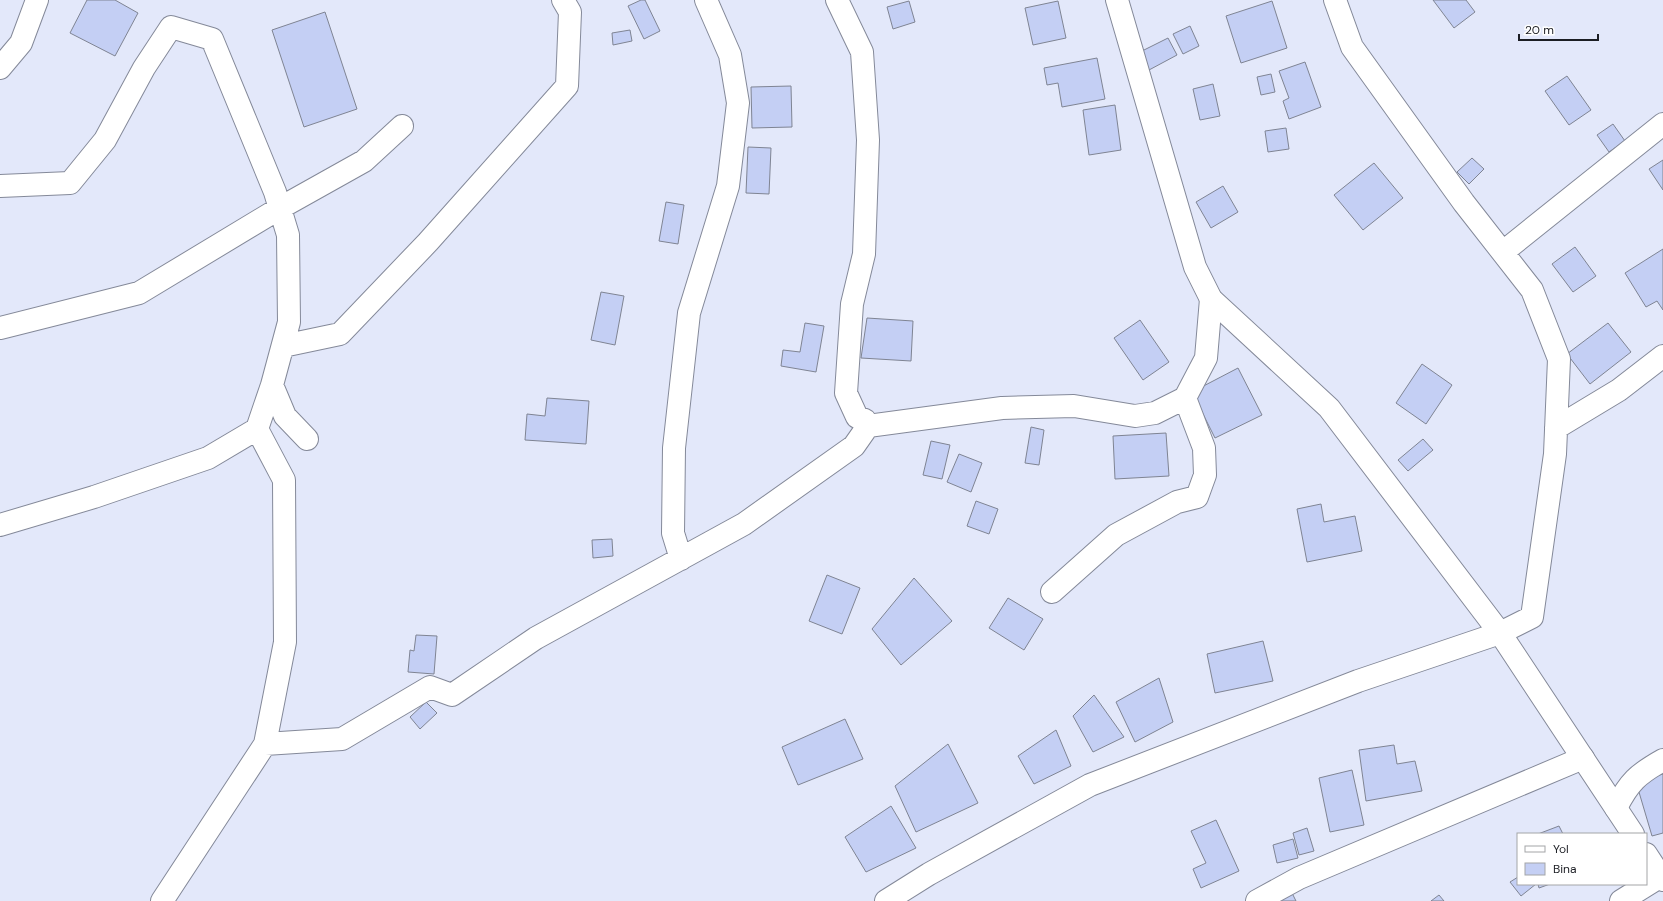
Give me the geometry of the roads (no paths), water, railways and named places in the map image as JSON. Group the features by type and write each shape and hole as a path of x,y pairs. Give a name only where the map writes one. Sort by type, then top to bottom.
{"street":[{"path":"0,68 21,43 37,0"},
{"path":"283,346 340,334 428,242 567,86 570,12 564,0"},
{"path":"681,559 673,534 674,448 689,313 728,186 738,103 730,55 706,0"},
{"path":"837,0 862,52 868,132 864,254 852,304 846,393 857,417 865,420 868,426"},
{"path":"1117,0 1195,268 1211,299 1329,408 1500,633 1632,833"},
{"path":"886,901 929,874 1090,785 1358,681 1500,633 1532,617 1556,454 1559,359 1532,290 1464,203 1352,47 1335,0"},
{"path":"0,186 70,184 105,140 144,68 171,28 212,39 275,192 288,235 289,322 272,385 257,429 208,458 94,497 0,525"},
{"path":"1502,252 1663,124"},
{"path":"0,328 139,293 280,208 364,161 402,126"},
{"path":"265,744 342,739 430,687 452,695 536,638 744,524 854,446 868,426 1002,408 1074,406 1135,416 1155,413 1185,398 1206,358 1211,299"},
{"path":"1556,428 1619,390 1663,356"},
{"path":"272,385 285,416 307,439"},
{"path":"1052,592 1116,535 1177,502 1197,497 1205,475 1204,448 1185,398"},
{"path":"162,901 265,744 285,642 284,480 257,429"},
{"path":"1256,901 1299,878 1583,758"},
{"path":"1616,808 1626,789 1642,772 1663,760"},
{"path":"1621,901 1662,878 1647,856"}]}
